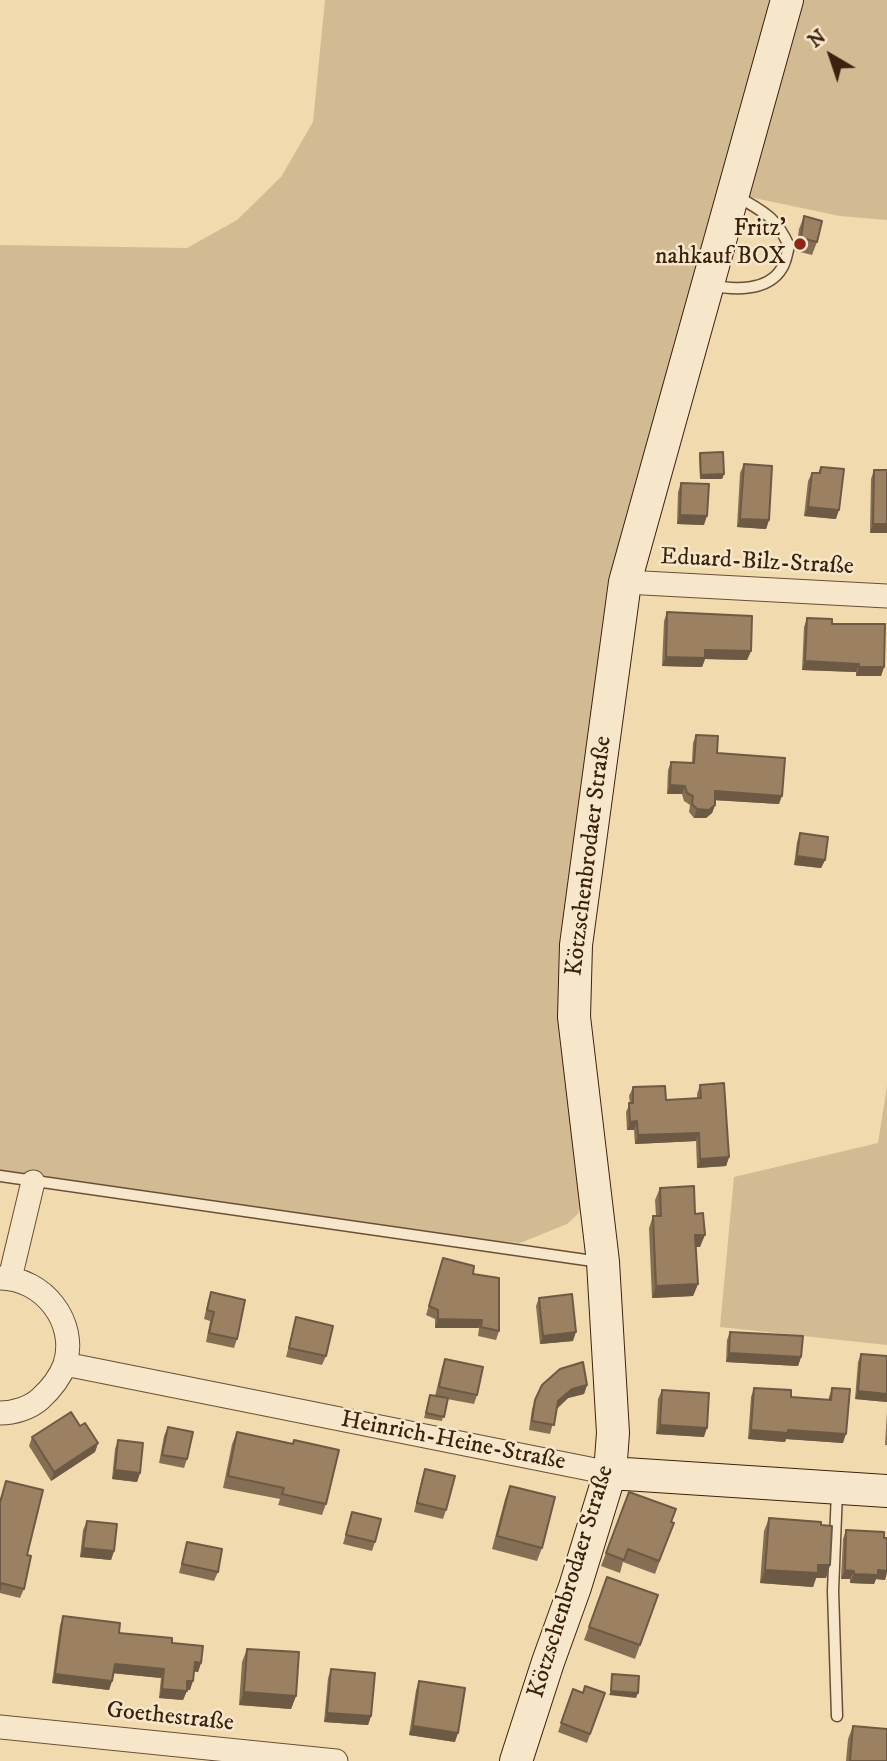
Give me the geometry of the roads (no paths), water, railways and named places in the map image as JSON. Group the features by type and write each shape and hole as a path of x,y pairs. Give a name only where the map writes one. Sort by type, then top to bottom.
{"street":[{"name":"Kötzschenbrodaer Straße","path":"516,1761 610,1474 613,1433 603,1262 574,1017 576,945 625,582 787,0"},
{"name":"Eduard-Bilz-Straße","path":"625,582 887,596"},
{"path":"0,1413 33,1405 53,1387 65,1364 67,1341 62,1319 50,1300 32,1285 5,1278 33,1182"},
{"name":"Heinrich-Heine-Straße","path":"65,1364 610,1474 887,1491"},
{"name":"Goethestraße","path":"0,1727 335,1761"}],"lane":[{"path":"707,285 739,289 765,284 782,269 789,246 780,226 763,211 732,194"},
{"path":"0,1176 603,1262"},
{"path":"837,1488 832,1591 837,1716"}],"place":[{"name":"Fritz' nahkauf BOX","path":"800,244"}]}
